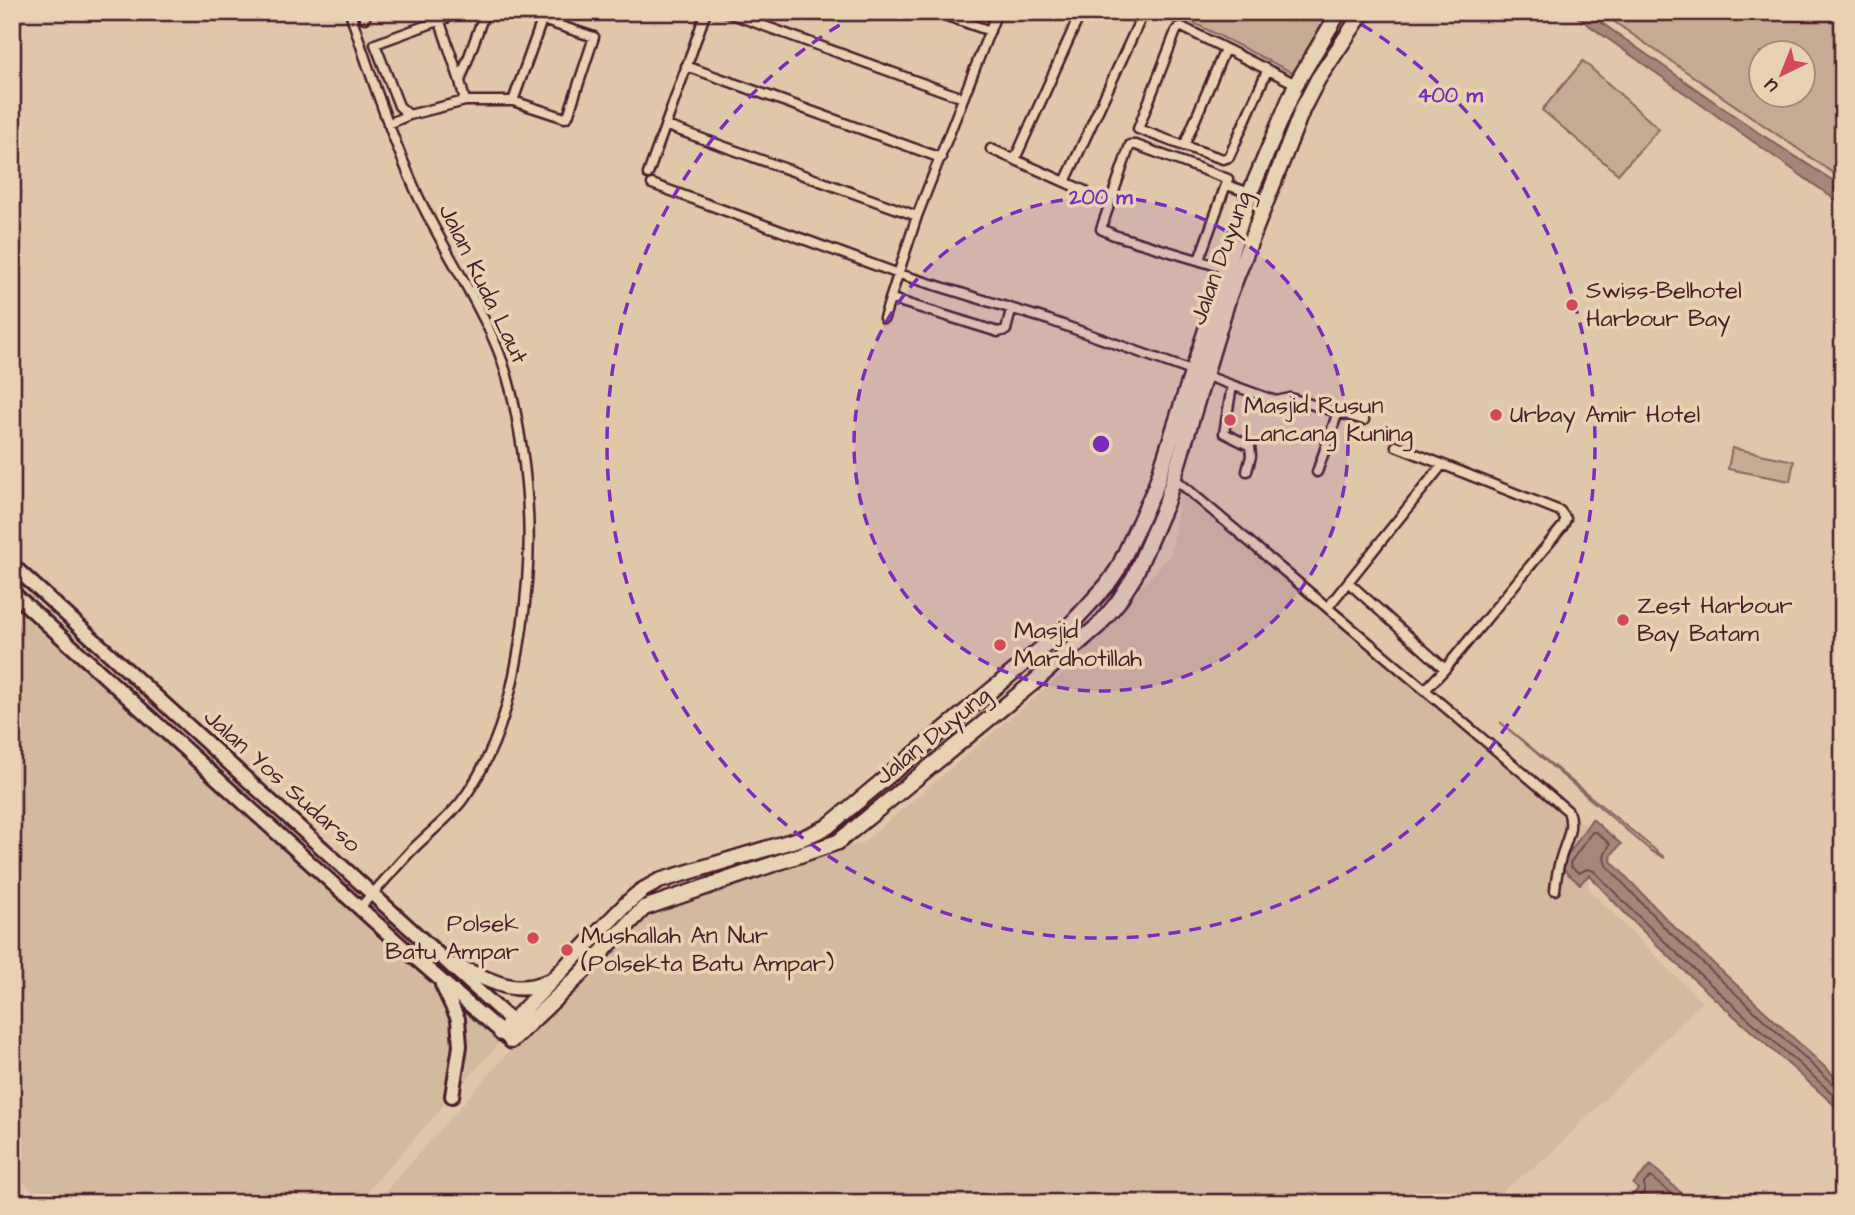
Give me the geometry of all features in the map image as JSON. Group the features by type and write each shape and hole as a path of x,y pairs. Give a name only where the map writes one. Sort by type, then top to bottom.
{"highway":[{"name":"Jalan Duyung","path":"512,1031 578,977 644,908 838,842 1034,682 1099,625 1127,589 1166,503 1224,268 1248,200 1296,84 1339,12"},
{"name":"Jalan Duyung","path":"512,1031 553,980 627,903 649,886 726,859 805,837 839,820 1072,623 1099,595 1118,569 1155,488 1303,108 1318,79 1363,12"},
{"path":"1248,200 1262,210"},
{"path":"1020,667 1034,682"},
{"path":"453,966 501,986 514,988 534,987 553,980"}],"main road":[{"name":"Jalan Yos Sudarso","path":"12,565 453,966 512,1031"},
{"name":"Jalan Yos Sudarso","path":"12,592 440,980 512,1031"},
{"path":"440,980 458,1019 460,1046 452,1096"}],"street":[{"name":"Jalan Kuda Laut","path":"350,12 388,124 420,199 493,337 508,376 516,408 529,500 530,534 525,606 514,680 509,702 485,763 457,808 411,851 359,908"},
{"path":"409,115 399,106 375,44 463,12"},
{"path":"460,81 485,12"},
{"path":"388,124 409,115 465,101 513,101 565,118 569,114 594,37 518,12"},
{"path":"648,174 706,12"},
{"path":"726,12 963,98"},
{"path":"936,12 990,31"},
{"path":"960,12 972,16 975,12"},
{"path":"884,318 917,216 998,12"},
{"path":"1015,159 1081,12"},
{"path":"1065,182 1140,20 1141,12"},
{"path":"513,101 542,20"},
{"path":"440,22 465,101"},
{"path":"1267,71 1229,158 1223,159 1184,146 1143,132 1138,127 1176,31 1182,27 1296,84"},
{"path":"1184,146 1225,49"},
{"path":"686,66 941,158"},
{"path":"667,126 917,216"},
{"path":"1199,260 1227,185 1227,178 1136,145 1129,145 1101,229 1224,268"},
{"path":"991,149 1085,191"},
{"path":"652,184 900,274 1049,320 1279,402 1290,398 1364,420"},
{"path":"1227,185 1248,200"},
{"path":"892,299 1003,332 1006,330 1011,310"},
{"path":"1232,386 1224,433 1250,446 1251,456 1247,471"},
{"path":"1317,472 1338,412"},
{"path":"1396,446 1560,511 1566,519 1425,690"},
{"path":"1328,607 1442,464"},
{"path":"1174,478 1568,811 1571,818 1570,833 1559,862 1555,890"},
{"path":"1349,583 1445,669"}],"shaded area":[{"path":"1172,12 1336,12 1293,73"},
{"path":"1600,12 1837,12 1843,16 1843,180"},
{"path":"1583,61 1659,129 1618,174 1542,110"},
{"path":"1732,448 1794,461 1790,481 1728,469"},
{"path":"1181,486 1591,830 1587,867 1589,890 1702,1002 1546,1158 1505,1189 1496,1203 375,1203 643,901 817,848 860,845 1067,670 1171,554"},
{"path":"12,598 501,1041 357,1203 46,1203 12,1172"},
{"path":"1500,722 1665,858 1651,851"}],"water":[{"path":"1570,12 1586,12 1759,133 1843,187 1843,205"},
{"path":"1592,819 1621,844 1612,854 1611,861 1671,924 1843,1084 1843,1113 1681,968 1589,875 1580,884 1560,867"},
{"path":"1651,1165 1692,1203 1625,1203 1638,1189 1633,1184"}],"place":[{"name":"Swiss-Belhotel Harbour Bay","path":"1572,305"},
{"name":"Urbay Amir Hotel","path":"1496,415"},
{"name":"Masjid Rusun Lancang Kuning","path":"1230,420"},
{"name":"Zest Harbour Bay Batam","path":"1623,620"},
{"name":"Masjid Mardhotillah","path":"1000,645"},
{"name":"Polsek Batu Ampar","path":"533,938"},
{"name":"Mushallah An Nur (Polsekta Batu Ampar)","path":"567,950"}]}
